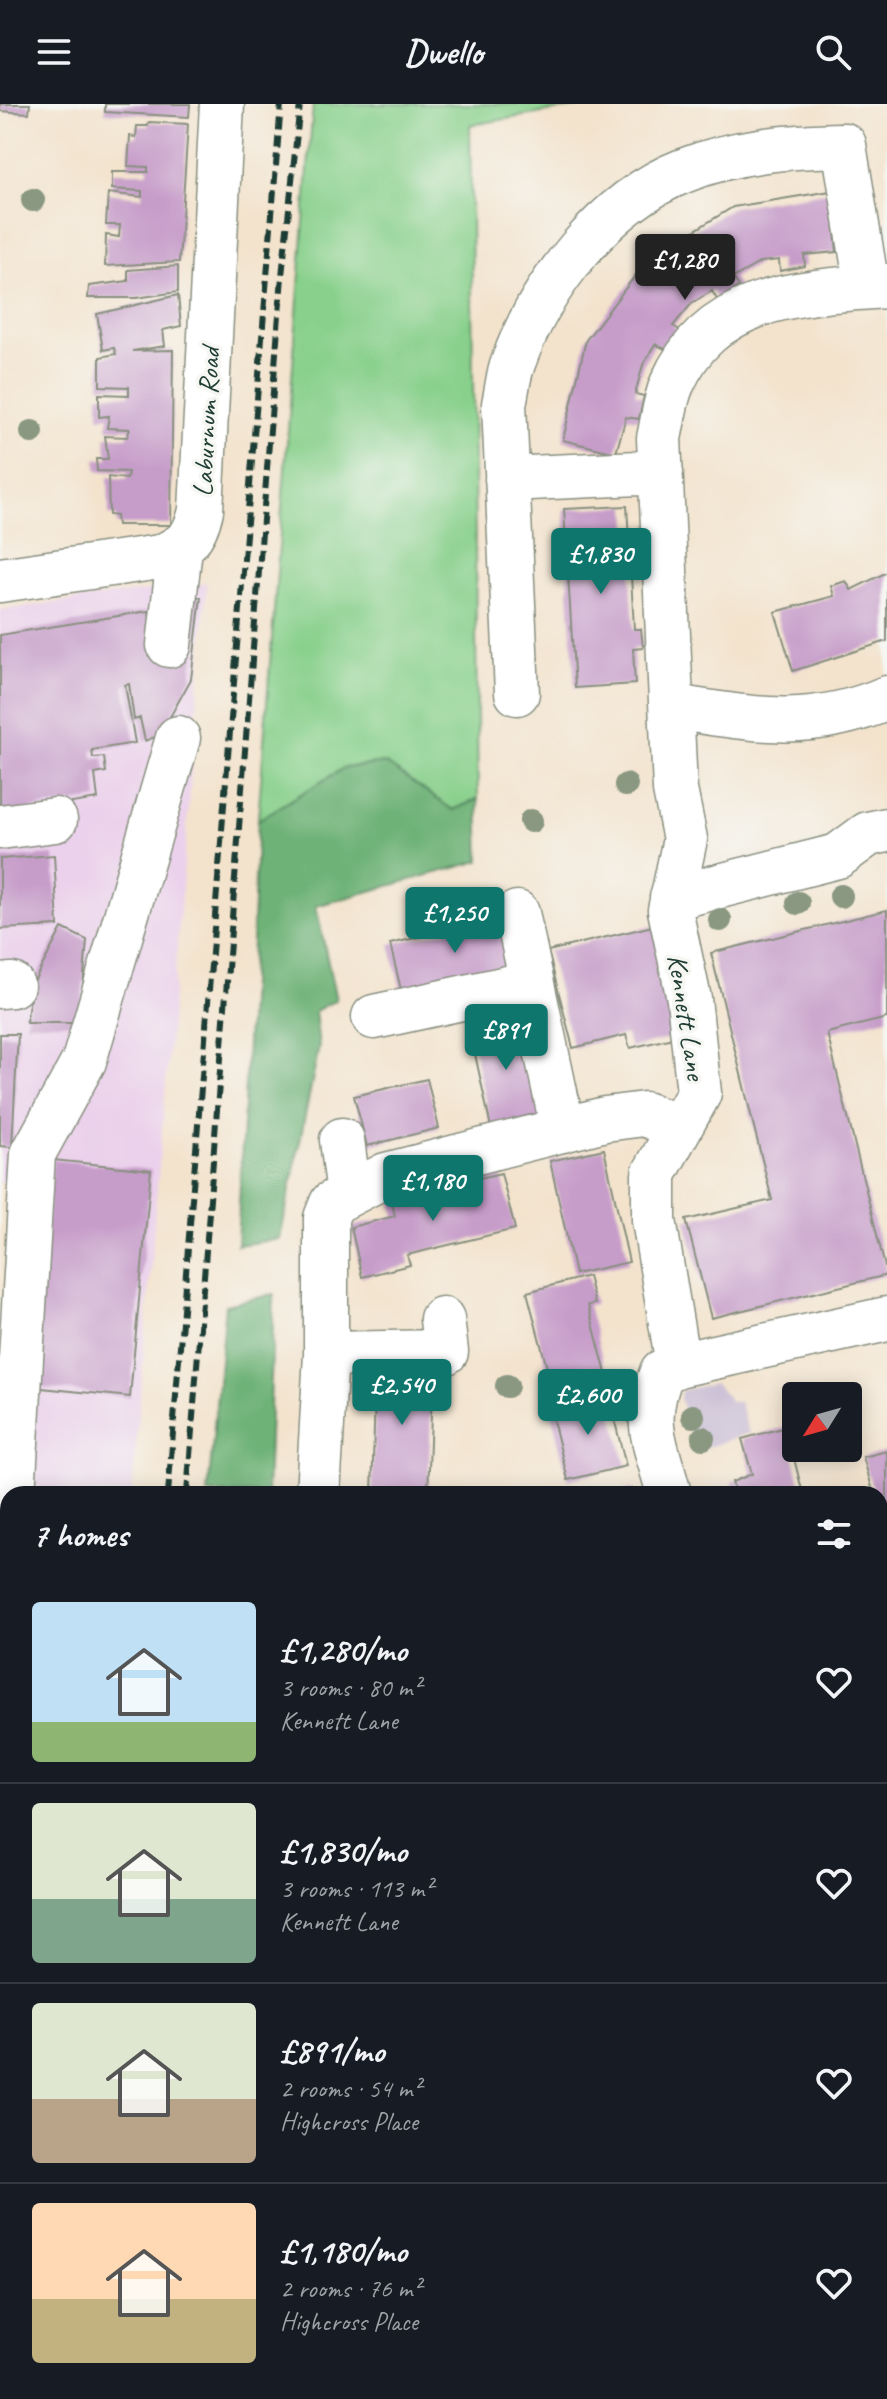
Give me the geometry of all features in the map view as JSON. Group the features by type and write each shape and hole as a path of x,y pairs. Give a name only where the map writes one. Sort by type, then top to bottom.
{"street":[{"name":"Laburnum Road","path":"180,548 196,531 201,510 222,104"},
{"path":"517,693 504,404 512,364 552,285 623,206 681,172 778,146 844,145 877,286"},
{"name":"Kennett Lane","path":"678,1365 654,1220 654,1174 699,1093 689,999 670,910 685,839 675,790 659,438 671,385 692,350 725,318 783,295 877,286"},
{"path":"507,479 661,472"},
{"path":"0,580 160,557 180,548"},
{"path":"169,645 180,548"},
{"path":"673,707 746,718 809,721 867,707 887,698"},
{"path":"13,1486 33,1154 84,1061 178,738"},
{"path":"0,827 55,820"},
{"path":"672,898 838,856 868,834 887,830"},
{"path":"517,913 563,1130"},
{"path":"374,1017 531,983"},
{"path":"318,1486 326,1354 326,1218 332,1203 386,1175 563,1130 644,1114 678,1127"},
{"path":"342,1140 349,1194"},
{"path":"326,1354 446,1352 442,1319"},
{"path":"666,1482 649,1420 662,1372 678,1365 887,1319"}],"shaded area":[{"path":"207,583 133,1486 0,1486 0,1378 15,1183 0,1182 0,610"},
{"path":"715,1383 731,1402 739,1402 749,1433 696,1451 680,1398 681,1391"}],"green space":[{"path":"313,104 596,104 470,125 478,799 453,810 384,763 344,768 258,820"},
{"path":"385,763 453,810 478,799 480,861 316,906 336,1000 315,1011 319,1047 280,1239 237,1245 258,820 344,768"},
{"path":"274,1294 267,1486 209,1486 225,1305"}],"building":[{"path":"0,104 30,104 29,113 0,111"},
{"path":"105,104 190,104 189,117 105,112"},
{"path":"149,122 188,124 179,262 105,266 106,235 119,237 120,225 106,225 108,193 142,197 142,191 112,189 112,172 148,172 148,167 128,166 130,136 136,137 137,126 148,126"},
{"path":"831,191 837,252 804,255 805,266 780,271 779,260 761,262 733,278 739,286 718,301 712,291 692,303 673,326 683,332 667,350 655,344 643,365 635,394 644,396 639,419 626,417 616,453 563,440 586,340 648,259 733,207"},
{"path":"178,266 178,292 136,298 88,298 89,286 128,281 128,270"},
{"path":"178,295 181,326 163,330 165,346 132,351 173,350 171,525 117,525 116,516 109,515 108,477 127,479 128,472 97,471 96,459 108,459 105,436 127,437 130,429 107,428 109,416 99,417 99,394 129,395 129,387 100,386 100,357 116,354 114,348 103,350 97,314"},
{"path":"627,506 629,539 638,539 639,557 630,558 634,629 641,629 643,648 633,649 635,684 575,688 564,509"},
{"path":"887,572 887,641 793,671 775,612 834,596 831,586 846,581 851,590"},
{"path":"183,597 201,597 191,679 160,735 145,741 140,718 134,720 129,684 125,685 135,743 92,750 93,758 104,757 106,772 95,774 98,799 0,814 0,635 149,611 157,658"},
{"path":"54,855 58,926 0,929 0,859"},
{"path":"887,910 887,1018 827,1033 887,1275 711,1318 686,1220 772,1200 711,953"},
{"path":"508,916 520,967 402,994 390,944"},
{"path":"661,924 677,1037 630,1048 626,1035 573,1048 548,951"},
{"path":"62,928 87,940 80,1023 26,1023 32,985"},
{"path":"520,1011 544,1121 492,1132 468,1022"},
{"path":"0,1034 18,1034 12,1147 0,1146"},
{"path":"427,1079 439,1128 367,1146 354,1096"},
{"path":"604,1149 629,1262 575,1274 550,1161"},
{"path":"53,1160 151,1170 130,1397 32,1387"},
{"path":"501,1173 515,1229 407,1255 410,1265 362,1277 351,1227 395,1216 391,1199"},
{"path":"588,1276 595,1304 588,1305 610,1388 556,1402 527,1292"},
{"path":"376,1360 433,1362 428,1486 372,1486"},
{"path":"608,1394 626,1466 568,1480 550,1408"},
{"path":"782,1428 782,1462 795,1462 801,1486 733,1486 732,1482 752,1474 742,1439"},
{"path":"887,1451 887,1486 872,1486 863,1457"}],"railway":[{"path":"169,1486 281,104"},
{"path":"188,1486 282,276 300,104"}]}
